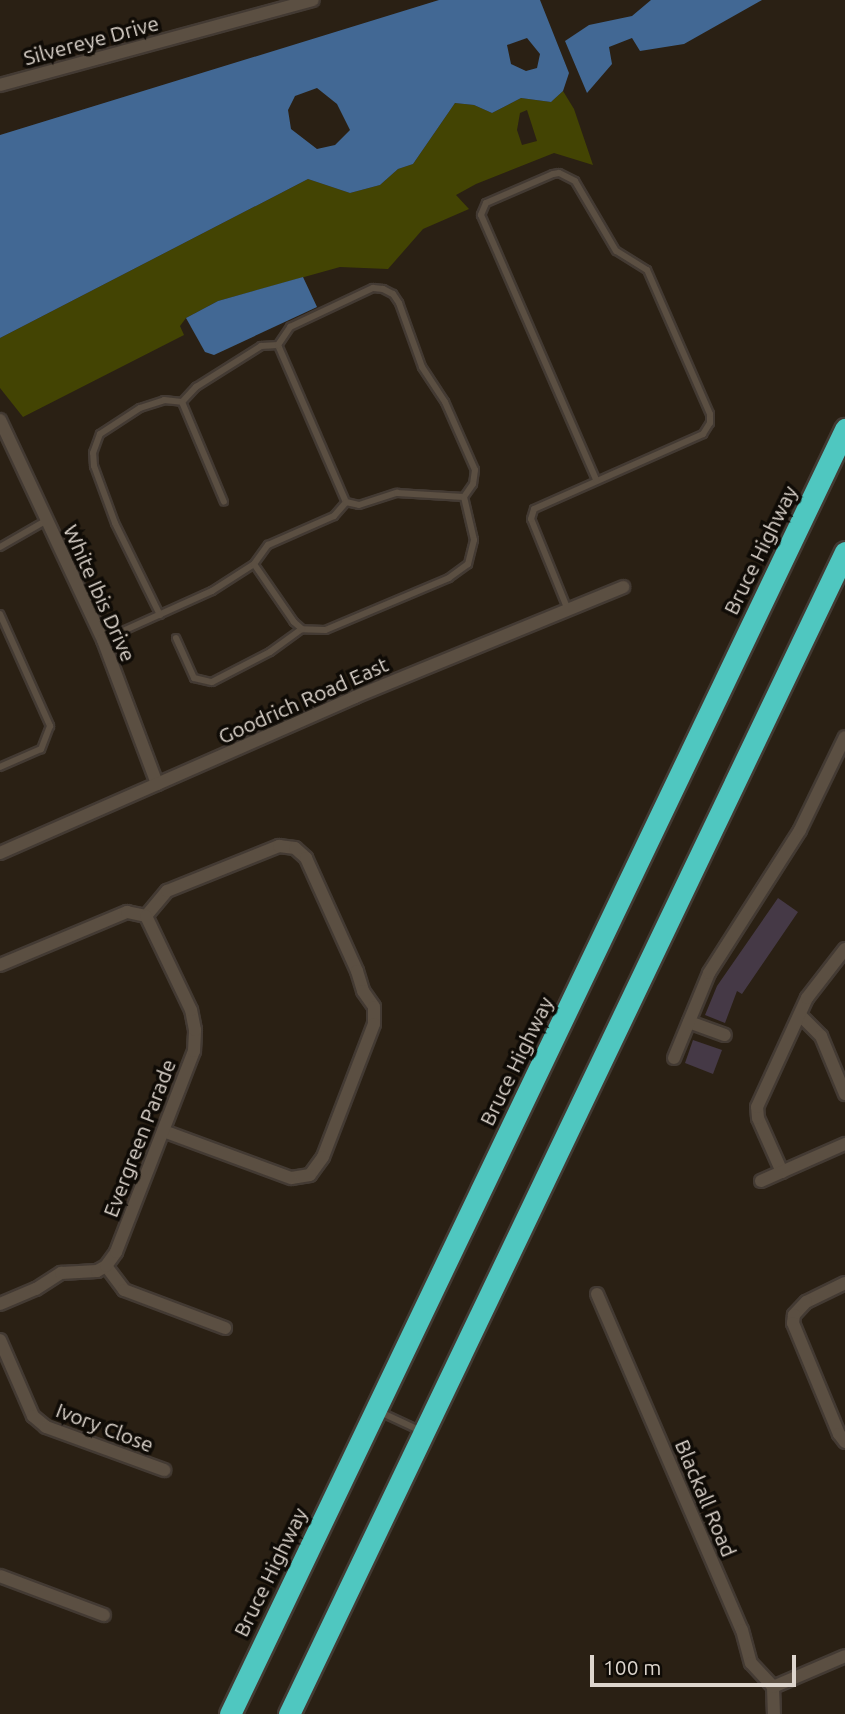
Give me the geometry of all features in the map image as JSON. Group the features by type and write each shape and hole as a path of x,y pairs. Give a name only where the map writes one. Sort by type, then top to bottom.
{"highway":[{"name":"Bruce Highway","path":"230,1714 845,429"},
{"path":"289,1714 845,552"}],"street":[{"name":"Silvereye Drive","path":"0,85 313,0"},
{"name":"White Ibis Drive","path":"0,420 103,640 157,784"},
{"name":"Goodrich Road East","path":"0,853 355,697 623,587"},
{"path":"674,1058 712,967 800,830 845,737"},
{"path":"0,965 127,912 146,916 167,891 279,846 295,848 306,858 363,991 374,1007 374,1024 323,1157 310,1175 291,1178 163,1131"},
{"name":"Evergreen Parade","path":"106,1266 116,1252 194,1051 195,1030 191,1010 146,916"},
{"path":"782,1172 758,1118 757,1107 800,1015 824,974 845,949"},
{"path":"800,1015 821,1037 845,1094"},
{"path":"689,1022 725,1035"},
{"path":"761,1181 845,1144"},
{"path":"0,1304 36,1289 61,1273 97,1271 106,1266 124,1290 225,1328"},
{"path":"845,1283 806,1302 794,1315 793,1323 839,1434 845,1442"},
{"name":"Blackall Road","path":"597,1294 741,1630 751,1663 773,1687"},
{"name":"Ivory Close","path":"0,1340 33,1416 46,1427 164,1470"},
{"path":"0,1576 104,1615"},
{"path":"774,1714 773,1687 845,1656"}],"lane":[{"path":"568,610 531,514 539,504 596,480 703,434 710,423 710,414 647,270 616,251 575,181 559,173 486,203 481,215 596,480"},
{"path":"176,638 194,678 212,682 270,652 302,629 326,630 449,578 468,564 474,540 464,497 473,484 475,470 445,402 422,367 393,294 373,288 290,327 278,345"},
{"path":"182,402 196,387 261,346 278,345"},
{"path":"278,345 346,502"},
{"path":"160,615 116,523 94,467 93,453 100,434 140,408 164,400 182,402"},
{"path":"182,402 224,502"},
{"path":"346,502 359,505 397,493 464,497"},
{"path":"103,640 212,591 254,564 268,545 334,516 346,502"},
{"path":"0,547 47,520"},
{"path":"254,564 277,601 302,629"},
{"path":"0,618 50,726 41,749 0,767"},
{"path":"376,1410 424,1433"}],"shaded area":[{"path":"563,91 574,109 593,165 554,153 476,184 456,195 469,209 423,229 388,269 340,267 218,301 186,318 180,326 184,335 23,417 0,388 0,338 308,179 350,193 380,185 398,169 413,164 455,103 474,105 492,113 521,98 551,102","holes":["527,110 537,141 522,145 517,130 520,113"]}],"water":[{"path":"439,0 540,0 569,73 563,91 551,102 521,98 492,113 474,105 455,103 413,164 398,169 380,185 350,193 308,179 0,338 0,135","holes":["527,38 540,54 537,68 526,71 511,64 507,45","317,88 337,104 350,130 335,145 317,149 291,129 288,110 295,96"]},
{"path":"651,0 762,0 684,44 640,51 632,38 609,47 612,64 587,93 565,41 589,25 632,16"},
{"path":"303,277 317,307 214,355 205,352 186,318 218,301"}],"building":[{"path":"778,898 798,912 742,994 737,991 725,1023 705,1015 717,986"},
{"path":"693,1040 722,1050 713,1074 685,1063"}]}
